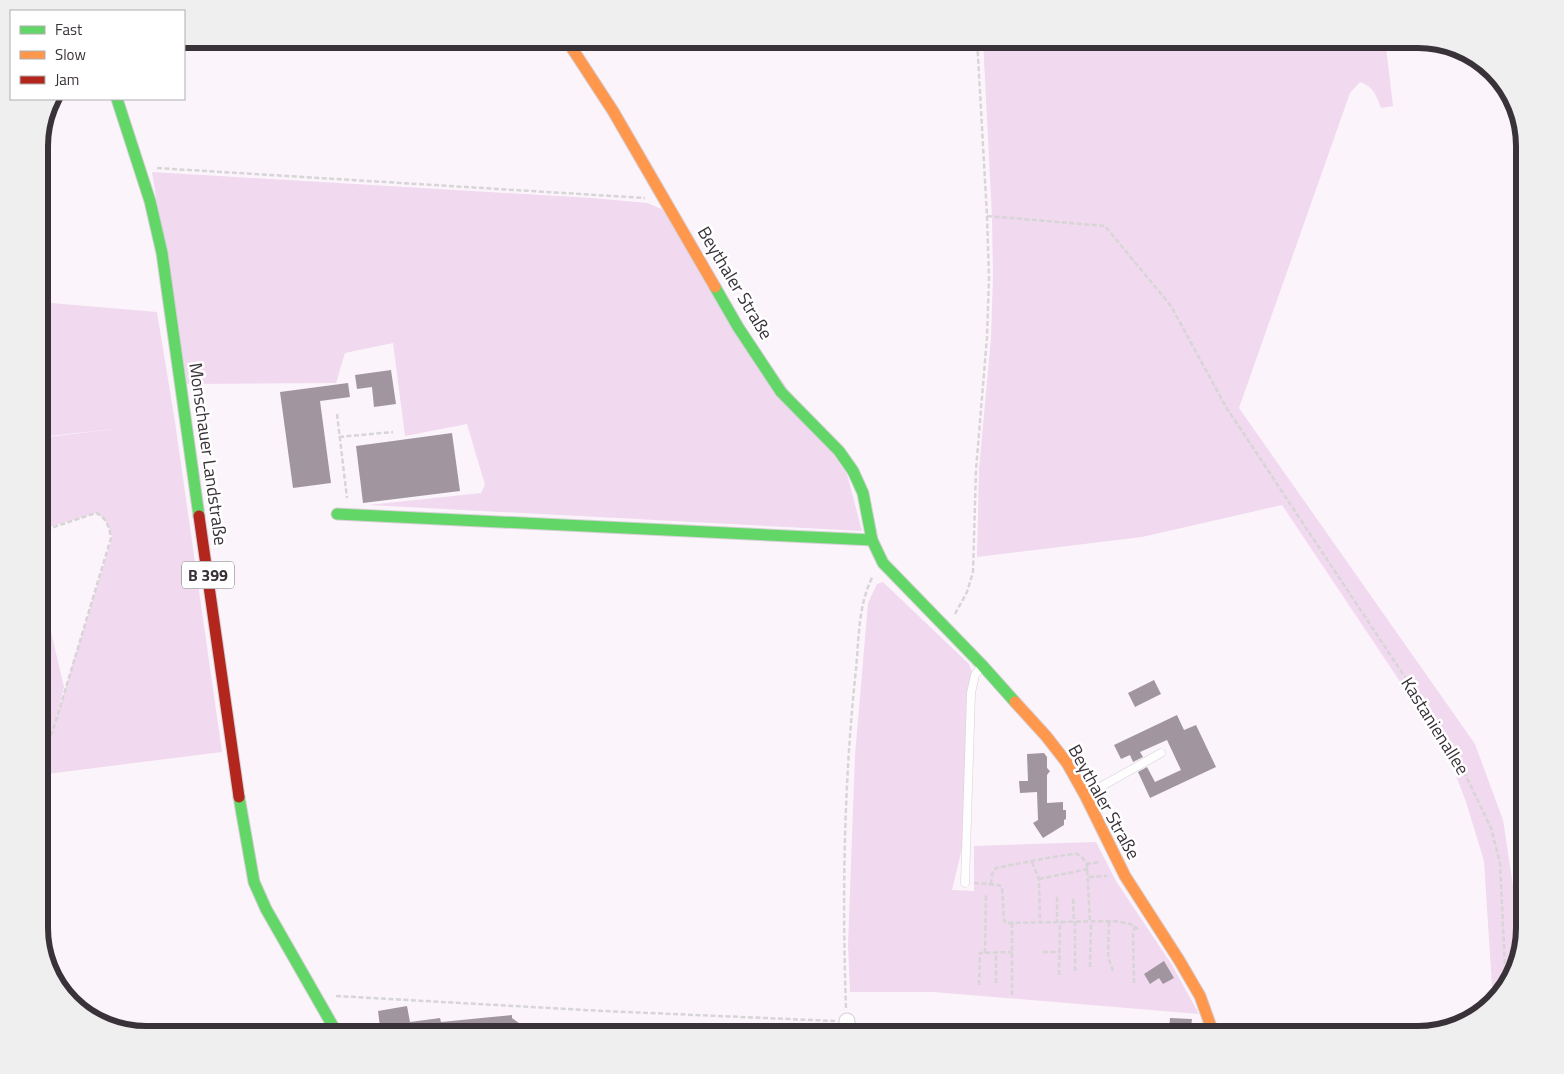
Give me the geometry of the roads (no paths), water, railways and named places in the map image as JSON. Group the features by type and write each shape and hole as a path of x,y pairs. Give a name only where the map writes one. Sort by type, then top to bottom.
{"street":[{"name":"Beythaler Straße","path":"572,48 613,111 738,327 781,392 839,451 853,471 863,494 872,540 883,563 982,665 1067,763 1125,876 1200,996 1211,1026"},
{"name":"Monschauer Landstraße","path":"117,100 150,201 162,253 236,776 254,882 266,909 333,1026"},
{"path":"337,514 872,540"}],"lane":[{"path":"965,883 971,693 975,675 982,665"},
{"path":"1085,795 1161,753"}]}
